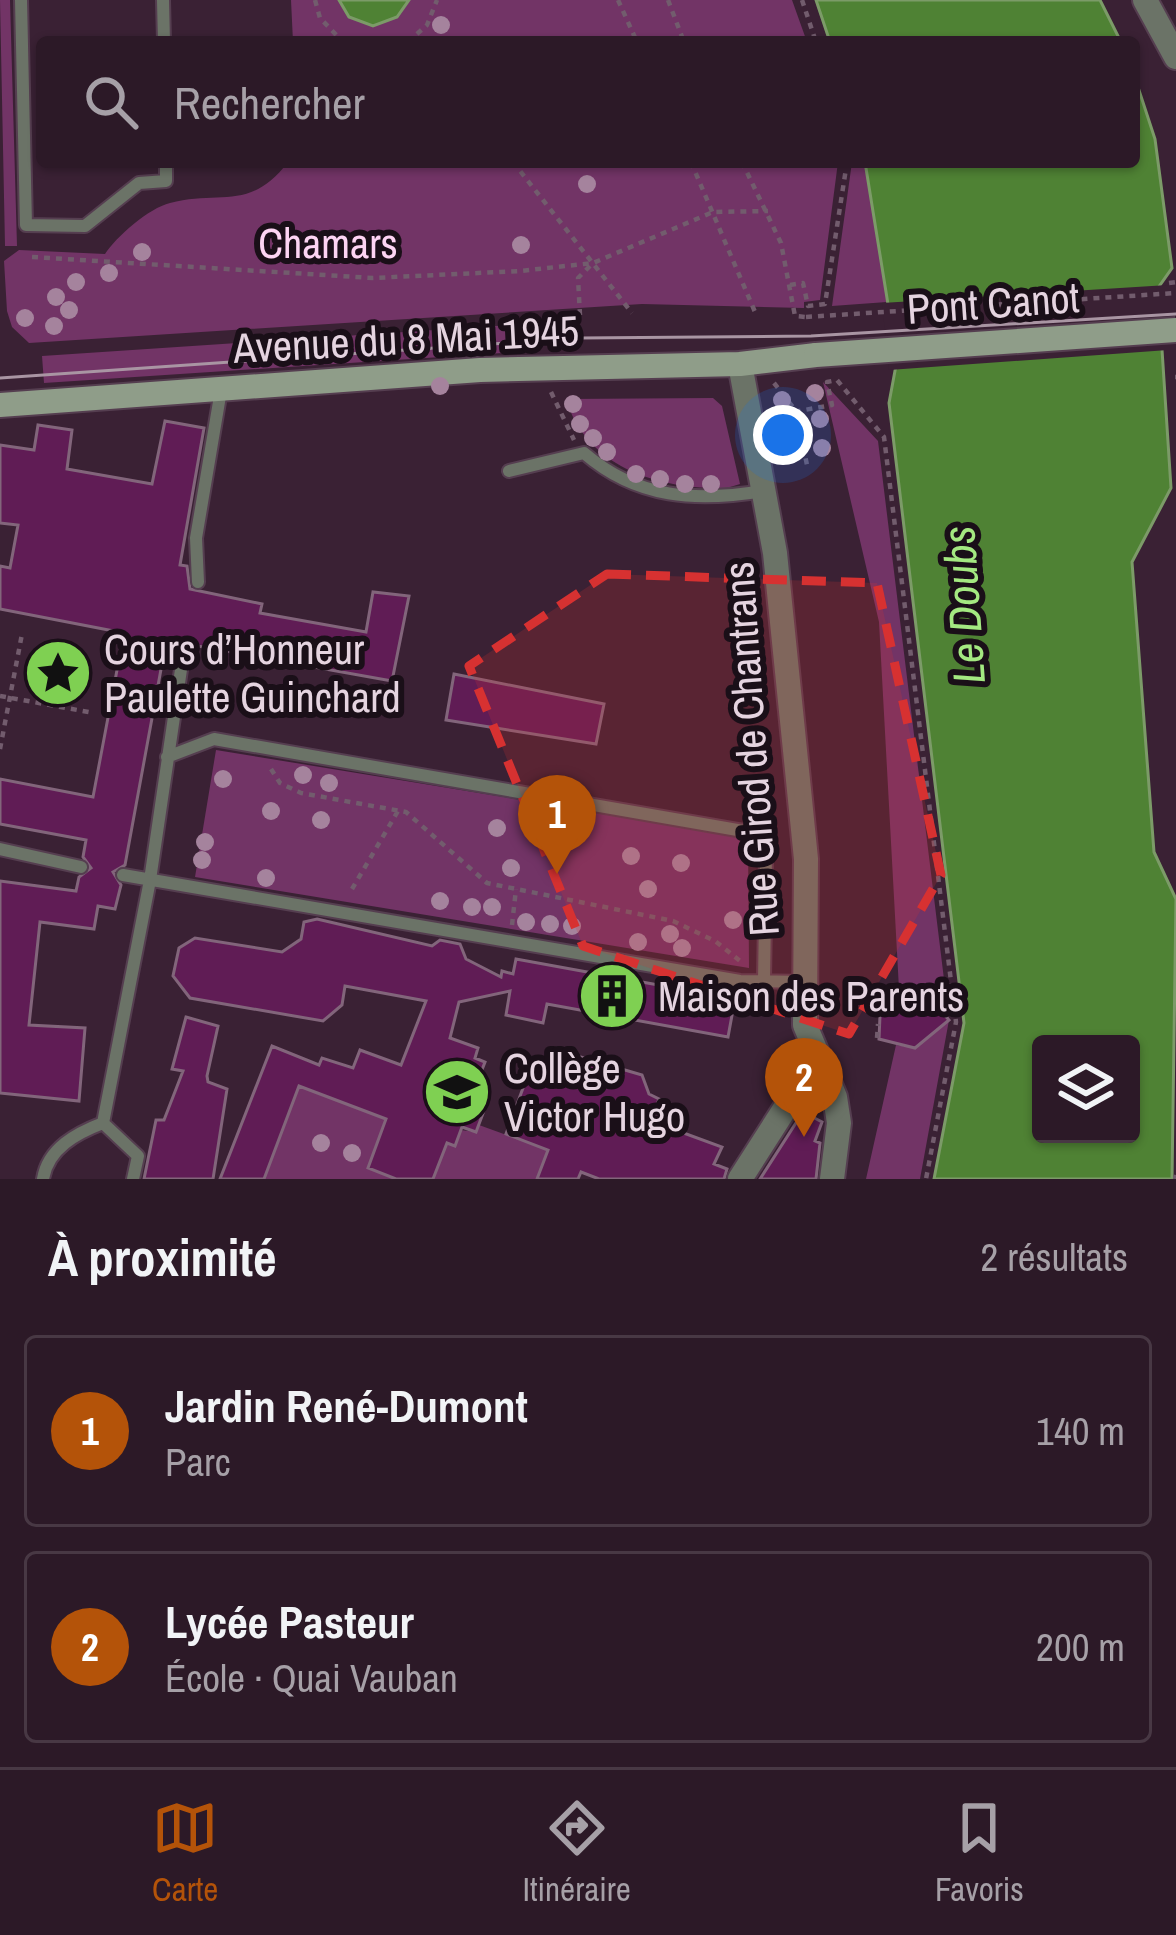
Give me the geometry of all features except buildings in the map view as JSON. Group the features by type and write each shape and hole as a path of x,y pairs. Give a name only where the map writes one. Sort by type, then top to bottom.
{"main road":[{"name":"Pont Canot","path":"816,355 1176,330"},
{"name":"Avenue du 8 Mai 1945","path":"0,405 480,370 740,364 816,355"}],"street":[{"path":"1145,0 1172,49"},
{"path":"1163,0 1172,49"},
{"name":"Rue Girod de Chantrans","path":"740,364 766,490 806,859 805,1025 835,1097 838,1123 832,1179"},
{"path":"740,1179 816,1060"}],"lane":[{"path":"21,0 26,225 85,226 140,183 166,181 166,168"},
{"path":"163,0 164,36"},
{"path":"198,582 196,538 221,389"},
{"path":"509,471 584,453 633,485 671,497 766,490"},
{"path":"103,1123 150,880 183,656"},
{"path":"167,758 214,739 748,832 762,841 766,854 764,980"},
{"path":"0,849 81,867"},
{"path":"123,875 740,981 806,982"},
{"path":"43,1179 43,1170 70,1136 103,1123"},
{"path":"103,1123 138,1156 133,1179"}],"path":[{"path":"315,0 320,18 337,36"},
{"path":"416,36 437,0"},
{"path":"618,0 634,36"},
{"path":"668,0 682,36"},
{"path":"802,0 814,36"},
{"path":"518,168 632,313"},
{"path":"694,168 755,312"},
{"path":"745,168 768,211 795,316 1176,293"},
{"path":"790,285 803,283 808,306 825,304 846,168"},
{"path":"32,257 373,278 592,263 713,212 768,211"},
{"path":"580,314 578,278 592,263"},
{"path":"766,417 832,405 827,382 837,380 884,437 956,1022 926,1179"},
{"path":"774,382 796,411 808,470"},
{"path":"551,392 562,422 584,453"},
{"path":"0,749 22,634"},
{"path":"0,696 94,713"},
{"path":"261,747 280,783 302,793 398,811 427,827 462,866 487,883 673,921 715,941 764,980"},
{"path":"352,889 398,811"},
{"path":"510,940 516,889"},
{"path":"877,1038 878,1024"}],"highlighted area":[{"path":"607,574 877,583 941,875 849,1034 583,946 469,666"}],"green space":[{"path":"0,0 10,0 17,246 5,246"},
{"path":"291,0 792,0 805,36 293,36"},
{"name":"Chamars","path":"283,168 837,168 820,300 804,302 804,308 642,304 29,343 12,327 4,261 19,250 105,254 134,224 162,206 247,194"},
{"path":"851,168 866,168 887,302 832,306"},
{"path":"572,321 574,342 502,347 502,353 44,383 42,356"},
{"path":"823,382 878,441 949,1020 920,1179 866,1179 896,1045 915,1048 948,1020 920,989 899,989 879,622"},
{"path":"713,398 722,406 740,484 727,488 677,485 630,470 591,443 566,399"},
{"path":"216,750 748,837 749,968 195,877"},
{"path":"299,1086 390,1121 476,1132 479,1125 548,1150 537,1179 264,1179"}],"water":[{"path":"339,0 409,0 397,17 373,26 349,17"},
{"path":"816,0 1100,0 1118,36 828,36"},
{"name":"Le Doubs","path":"1140,93 1155,139 1172,268 1158,288 1171,488 1132,562 1154,852 1176,899 1172,1179 934,1179 964,1023 889,403 897,360 866,168 1140,168"}],"pier":[{"path":"1168,285 1168,350 889,370 882,303"}],"tram line":[{"path":"0,378 580,338 811,336 1176,314"}],"place":[{"name":"Cours d’Honneur Paulette Guinchard","path":"58,673"},
{"name":"Jardin René-Dumont","path":"557,874"},
{"name":"Maison des Parents","path":"612,996"},
{"name":"Collège Victor Hugo","path":"457,1092"},
{"name":"Lycée Pasteur","path":"804,1137"}]}
